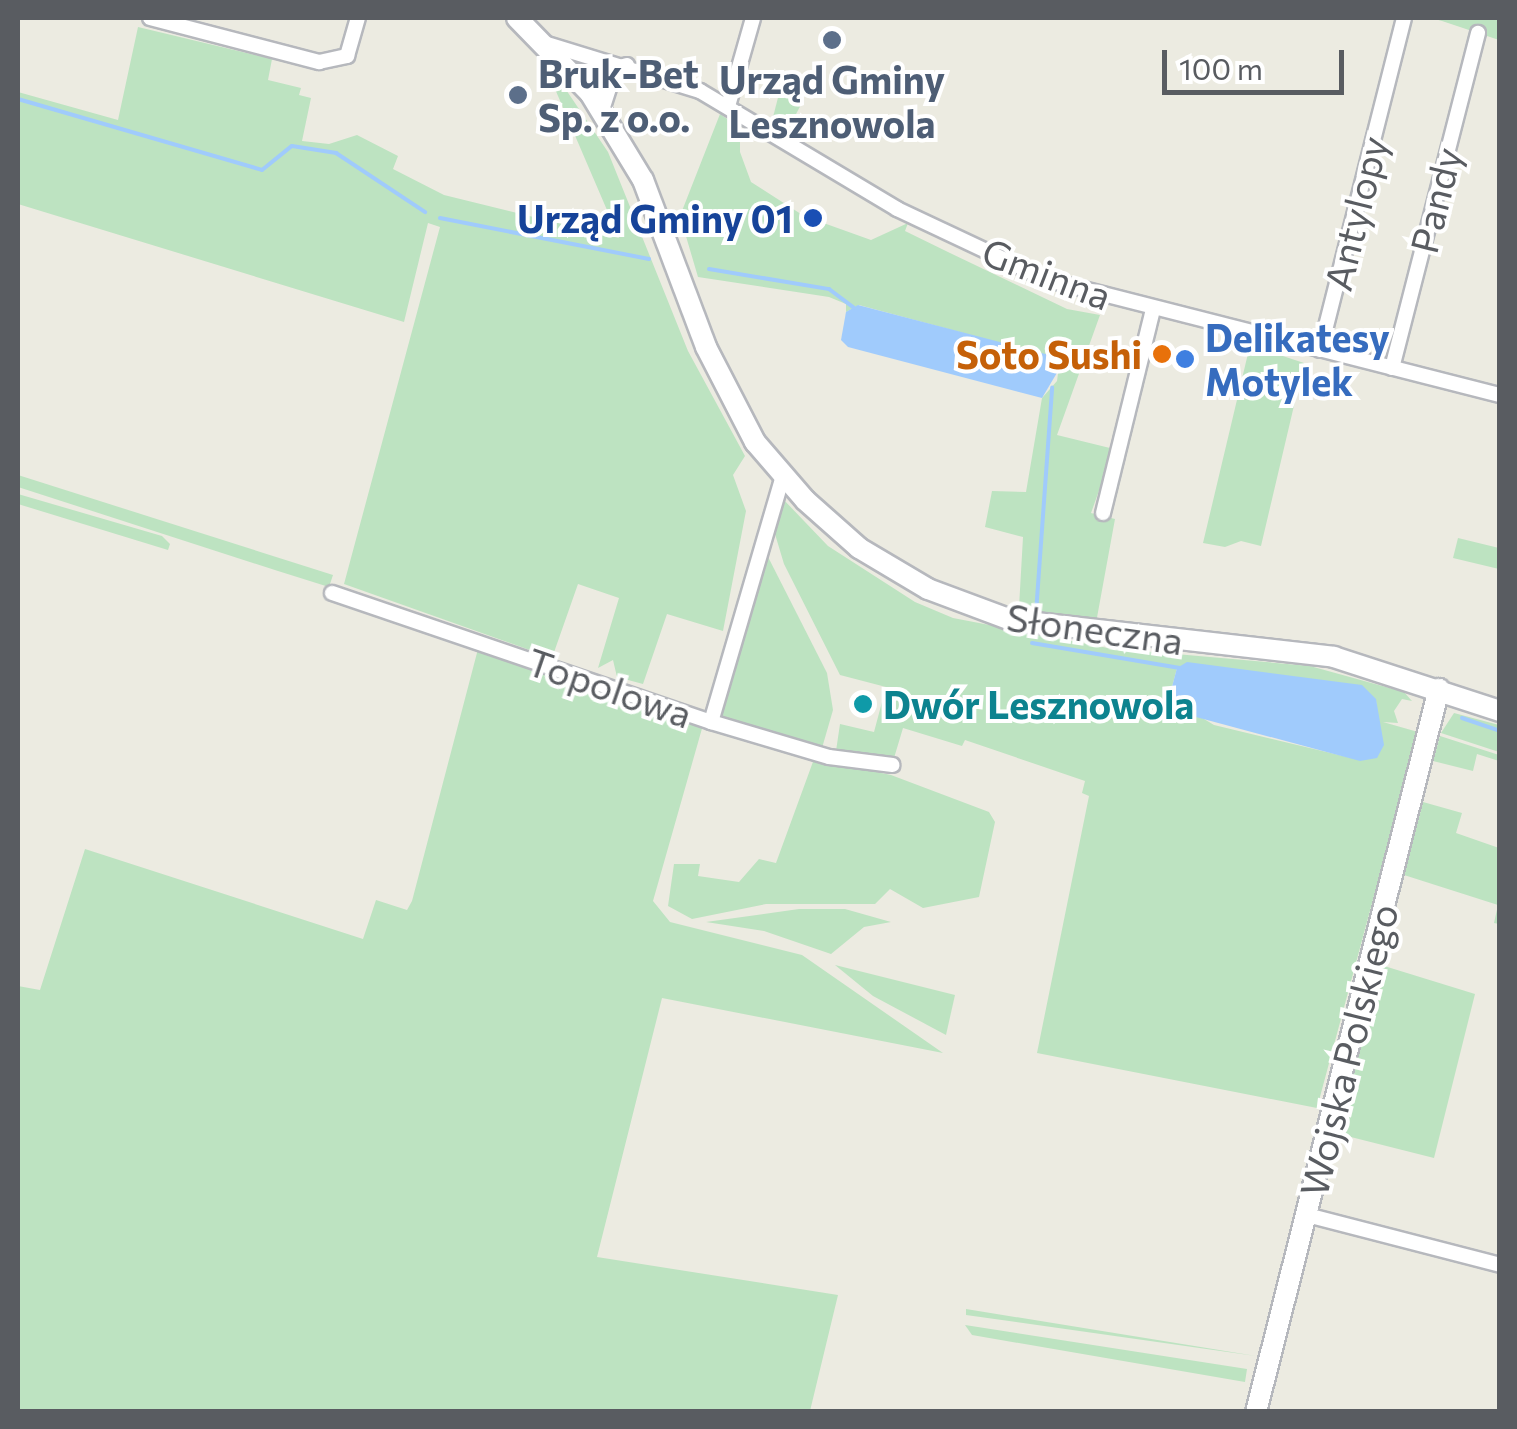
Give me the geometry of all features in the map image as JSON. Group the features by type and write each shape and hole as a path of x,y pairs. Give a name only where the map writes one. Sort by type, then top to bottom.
{"main road":[{"name":"Słoneczna","path":"518,18 578,79 602,110 643,180 727,394 782,476 859,548 928,589 982,611 1075,632 1334,657 1500,711"},
{"name":"Wojska Polskiego","path":"1256,1412 1439,689"}],"street":[{"path":"150,18 320,62 347,56 358,18"},
{"path":"728,106 753,18"},
{"name":"Antylopy","path":"1320,350 1404,18"},
{"name":"Pandy","path":"1392,368 1478,33"},
{"name":"Gminna","path":"546,44 617,65 728,106 880,200 1048,280 1500,395"},
{"path":"578,79 617,65"},
{"path":"602,110 617,65"},
{"path":"1103,513 1153,309"},
{"path":"711,722 782,476"},
{"name":"Topolowa","path":"332,593 711,722 828,757 892,765"},
{"path":"1307,1215 1500,1265"}],"green space":[{"path":"1431,18 1499,18 1499,40 1442,21"},
{"path":"138,27 272,59 268,80 301,88 299,95 311,98 302,141 329,144 357,135 398,156 393,169 444,195 619,238 552,82 541,73 550,66 608,152 688,351 745,456 733,475 746,511 723,631 667,614 643,684 617,677 613,660 598,668 619,598 578,584 552,658 344,584 440,227 428,223 404,322 18,204 18,92 118,120"},
{"path":"788,84 803,101 788,129 773,117 781,86"},
{"path":"720,114 740,128 740,152 751,182 804,216 871,240 908,223 905,231 950,253 1067,309 1100,315 1057,435 1114,449 1091,513 1115,519 1096,623 1019,607 1023,537 985,527 992,491 1026,492 1042,398 1057,381 1060,359 859,305 846,312 846,304 829,297 698,277 680,216"},
{"path":"1250,345 1304,363 1261,546 1241,541 1225,547 1203,543"},
{"path":"18,475 333,575 329,587 18,487"},
{"path":"18,494 162,536 170,544 168,550 18,504"},
{"path":"782,498 828,546 915,602 953,618 1108,648 1310,666 1404,692 1412,701 1402,699 1394,711 1398,723 1383,722 1418,732 1317,1108 1037,1053 1089,796 1082,793 1085,781 965,740 962,746 903,728 894,758 836,751 840,724 874,732 886,687 840,675 784,564 772,524","holes":["1177,668 1376,700 1378,731 1360,760 1214,725 1169,698"]},
{"path":"1458,538 1499,548 1499,569 1453,558"},
{"path":"764,549 827,673 833,710 822,748 718,719"},
{"path":"478,649 703,725 653,901 670,922 802,955 943,1053 662,998 597,1257 838,1295 810,1411 18,1412 18,986 40,990 85,849 363,939 376,900 407,910 412,901"},
{"path":"1454,713 1499,725 1499,752 1441,733"},
{"path":"1440,736 1499,755 1499,761 1477,754 1473,771 1433,761"},
{"path":"814,759 891,775 989,812 995,822 979,897 923,908 890,889 875,904 766,904 692,919 668,906 674,864 700,864 698,876 739,882 759,859 776,863"},
{"path":"1423,802 1462,813 1456,833 1499,848 1499,924 1494,923 1498,905 1404,875"},
{"path":"799,909 845,909 891,922 864,927 831,954 764,931 706,922"},
{"path":"835,965 955,995 946,1035 873,996"},
{"path":"1381,965 1475,994 1434,1158 1339,1134"},
{"path":"966,1309 1256,1356 966,1315"},
{"path":"965,1325 1247,1369 1245,1382 972,1335"}],"water":[{"path":"858,305 1064,361 1042,398 848,347 841,340 846,312"},
{"path":"1187,662 1362,685 1376,699 1384,745 1377,758 1360,761 1196,717 1169,698 1177,668"}],"waterway":[{"path":"18,99 262,170 292,146 336,153 425,212"},
{"path":"440,218 649,259"},
{"path":"709,269 829,289 854,308"},
{"path":"1036,613 1052,388"},
{"path":"1032,643 1180,668"},
{"path":"1462,718 1500,731"}],"place":[{"name":"Urząd Gminy Lesznowola","path":"832,40"},
{"name":"Bruk-Bet Sp. z o.o.","path":"518,95"},
{"name":"Urząd Gminy 01","path":"813,218"},
{"name":"Soto Sushi","path":"1162,354"},
{"name":"Delikatesy Motylek","path":"1185,359"},
{"name":"Dwór Lesznowola","path":"863,704"}]}
